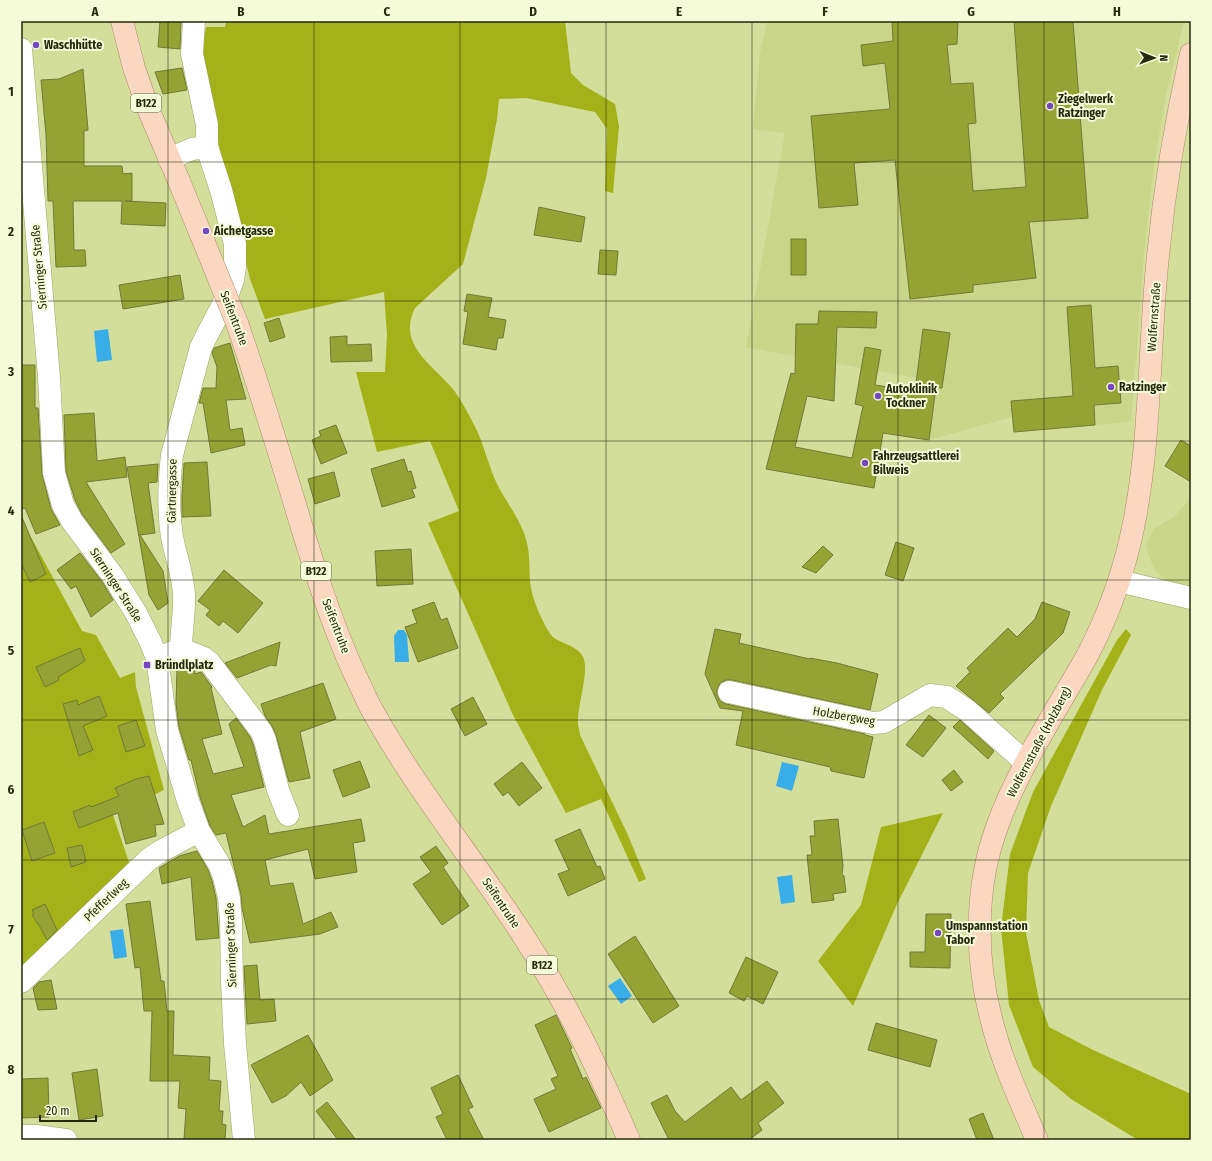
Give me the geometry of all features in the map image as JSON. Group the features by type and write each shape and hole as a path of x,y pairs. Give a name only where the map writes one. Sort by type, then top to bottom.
{"main road":[{"name":"Seifentruhe","path":"122,21 134,68 146,104 179,181 228,319 268,414 314,566 340,640 370,706 403,762 490,886 554,986 591,1055 629,1140"},
{"name":"Wolfernstraße","path":"1119,581 1133,529 1140,485 1161,228 1175,131 1191,54"},
{"name":"Wolfernstraße (Holzberg)","path":"1037,1140 1000,1050 991,1019 980,957 980,925 983,886 989,853 1003,811 1025,762 1088,654 1108,612 1119,581"}],"street":[{"path":"194,21 192,54 207,125 207,147 221,190 235,244 235,267 233,280 226,299 228,319"},
{"name":"Sierninger Straße","path":"21,49 49,377 56,478 63,505 72,521 112,576 136,613 157,658 167,730 188,801 199,831 219,864 224,877 229,898 231,921 235,1036 244,1140"},
{"path":"169,159 192,149 207,147"},
{"name":"Gärtnergasse","path":"180,650 184,596 182,578 172,538 170,516 170,470 172,455 201,347 209,331 228,319"},
{"path":"1119,581 1191,598"},
{"path":"157,658 180,650 204,658 210,663 261,731 265,740 278,790 288,815"},
{"name":"Holzbergweg","path":"729,692 873,723 884,722 930,696 947,697 968,711 1025,762"},
{"name":"Pfefferlweg","path":"21,982 149,859 199,831"},
{"path":"21,1136 36,1136 66,1140"}],"shaded area":[{"path":"767,21 1184,21 1166,95 1154,165 1145,241 1131,422 1013,432 1012,417 929,440 908,437 916,378 746,347 785,133 753,129 760,54"},
{"path":"1191,497 1191,588 1177,586 1157,573 1149,557 1146,543 1154,529 1175,516"}],"green space":[{"path":"226,21 565,21 571,73 583,85 615,104 619,126 613,193 605,191 607,129 595,112 526,98 499,99 497,119 486,178 463,264 415,308 410,323 411,336 416,348 424,359 453,390 468,413 483,445 497,484 522,528 528,548 531,588 542,620 553,637 577,650 583,657 585,670 578,716 580,735 627,833 646,879 639,882 601,799 566,813 513,715 428,523 459,511 430,441 377,452 356,372 385,372 387,335 384,292 265,319 250,279 200,63 206,27 225,27"},
{"path":"26,528 82,631 96,635 120,678 135,672 136,687 164,790 113,815 131,868 87,903 21,967 21,530"},
{"path":"1126,629 1131,635 1102,690 1051,806 1028,873 1026,933 1039,1000 1049,1027 1093,1050 1191,1094 1191,1140 1138,1140 1071,1099 1033,1067 1009,1005 1001,928 1010,854 1033,792 1117,640"},
{"path":"943,813 897,904 853,1006 818,961 861,905 881,827"}],"water":[{"path":"108,329 112,360 97,362 94,331"},
{"path":"398,630 404,630 407,635 409,662 395,662 394,636"},
{"path":"782,762 799,766 792,791 776,786"},
{"path":"792,875 795,902 781,904 777,877"},
{"path":"123,929 127,957 114,959 110,931"},
{"path":"620,978 632,996 621,1004 608,986"}],"building":[{"path":"160,21 181,21 180,49 158,47"},
{"path":"892,21 958,21 957,44 947,45 951,84 973,83 976,123 968,124 973,191 1026,187 1014,21 1073,21 1088,218 1029,222 1036,278 973,285 973,292 910,299 895,160 854,163 858,205 819,208 811,116 890,109 885,63 863,66 861,45 893,41"},
{"path":"182,68 187,90 163,94 155,72"},
{"path":"83,69 88,130 84,131 84,166 122,166 123,174 132,173 132,201 125,201 166,203 165,226 121,224 122,201 73,201 74,250 85,250 86,266 56,267 53,201 48,201 46,135 41,80 59,79"},
{"path":"539,207 585,217 581,242 534,235"},
{"path":"791,239 806,239 806,275 791,275"},
{"path":"600,250 618,251 616,275 598,274"},
{"path":"180,275 184,299 123,309 119,285"},
{"path":"467,294 492,298 488,317 506,320 503,338 498,338 496,350 463,344 468,312 464,311"},
{"path":"1091,305 1095,368 1118,366 1121,403 1094,405 1095,425 1014,432 1011,401 1073,396 1067,307"},
{"path":"819,311 877,312 876,328 837,327 834,401 807,396 795,447 852,458 863,406 855,404 865,347 881,350 875,385 915,391 923,329 950,333 942,388 936,387 929,440 883,433 874,488 766,469 791,373 795,374 796,324 818,324"},
{"path":"279,318 285,337 270,342 264,323"},
{"path":"347,336 347,345 371,344 372,361 331,362 330,337"},
{"path":"230,343 246,399 226,400 230,430 242,428 245,445 211,453 203,403 199,403 203,388 216,388 217,367 212,353 214,348"},
{"path":"21,365 35,365 35,408 38,408 42,474 51,509 60,525 36,534 25,508 21,509"},
{"path":"94,413 97,461 125,457 127,477 86,482 125,544 111,553 82,514 75,500 66,471 64,415"},
{"path":"336,425 347,453 321,464 312,440 321,436 319,431"},
{"path":"1181,440 1191,446 1191,482 1165,466"},
{"path":"404,459 408,472 411,471 416,488 412,489 415,497 382,507 371,469"},
{"path":"207,462 211,516 182,517 184,463"},
{"path":"158,464 157,482 148,483 155,533 140,535 163,571 168,603 158,610 149,595 127,467"},
{"path":"334,472 340,496 315,504 308,479"},
{"path":"21,515 46,574 30,582 21,563"},
{"path":"896,542 914,548 903,581 885,575"},
{"path":"823,546 833,555 816,573 802,567"},
{"path":"411,549 413,584 377,586 375,551"},
{"path":"80,553 103,583 113,600 91,617 76,586 71,589 57,570"},
{"path":"224,570 263,603 238,633 223,621 219,626 206,615 210,610 198,601"},
{"path":"434,602 441,620 447,618 458,648 418,662 405,627 417,623 412,610"},
{"path":"1042,602 1070,612 1063,633 1000,694 1004,698 989,713 956,686 970,672 967,668 1008,628 1017,637 1035,619"},
{"path":"715,629 741,634 739,643 810,659 837,663 878,674 870,710 732,680 726,680 720,683 717,690 717,695 720,701 726,704 873,737 864,778 831,771 830,767 736,745 743,711 720,708 705,674"},
{"path":"280,642 276,666 271,665 237,678 225,663"},
{"path":"80,648 85,661 58,677 59,680 45,687 36,667"},
{"path":"184,664 195,668 195,674 201,672 212,687 222,734 202,739 213,774 244,767 229,724 236,718 250,737 253,744 264,787 231,795 243,827 265,815 269,834 361,819 365,841 353,843 357,872 315,879 308,849 265,860 270,886 293,883 303,924 331,912 338,927 320,934 250,943 242,908 241,895 226,833 216,835 210,826 200,797 191,760 189,760 179,727 176,704 177,669"},
{"path":"323,683 336,719 300,732 310,778 289,782 276,735 265,716 261,704"},
{"path":"99,696 107,716 83,726 93,750 79,756 63,704 77,700 78,705"},
{"path":"473,697 487,724 465,736 451,709"},
{"path":"929,715 946,728 923,757 906,745"},
{"path":"136,720 145,746 126,752 118,726"},
{"path":"960,720 994,751 988,759 953,727"},
{"path":"360,761 370,787 343,797 333,770"},
{"path":"522,762 542,788 519,806 508,792 503,796 494,784"},
{"path":"954,770 963,782 951,791 942,780"},
{"path":"149,776 164,824 155,825 156,836 126,844 118,813 79,828 73,812 119,796 115,788 136,779"},
{"path":"838,819 843,866 842,874 844,876 846,892 833,894 834,900 812,903 807,855 812,855 810,836 815,836 814,821"},
{"path":"44,822 55,853 32,861 22,830"},
{"path":"580,829 597,867 600,866 605,879 568,896 558,874 569,870 555,840"},
{"path":"82,845 86,862 71,867 67,848"},
{"path":"436,846 448,863 443,867 469,906 442,925 413,884 431,872 420,857"},
{"path":"197,851 208,870 212,881 216,898 219,938 196,940 191,877 162,884 159,868 179,856"},
{"path":"150,901 161,981 164,981 167,1011 174,1011 173,1055 210,1057 209,1080 221,1081 219,1111 223,1111 222,1124 226,1125 225,1140 184,1140 186,1109 178,1108 180,1081 150,1081 152,1011 144,1011 140,967 135,968 126,904"},
{"path":"45,904 57,930 47,940 32,915 34,914 32,910"},
{"name":"Umspannstation Tabor","path":"926,914 951,914 950,968 910,967 910,952 925,952"},
{"path":"635,936 679,1006 653,1023 608,954"},
{"path":"746,957 778,972 763,1004 747,996 744,1001 729,993"},
{"path":"257,965 260,1000 274,999 276,1021 247,1024 244,966"},
{"path":"51,980 57,1009 38,1010 33,988 39,982"},
{"path":"556,1015 572,1048 570,1049 583,1079 586,1077 601,1108 549,1132 534,1099 556,1089 551,1079 558,1076 535,1025"},
{"path":"876,1023 937,1040 930,1067 868,1050"},
{"path":"308,1035 333,1080 310,1096 301,1082 286,1096 272,1103 251,1065"},
{"path":"97,1069 103,1116 79,1120 72,1073"},
{"path":"458,1075 473,1107 468,1109 484,1140 447,1140 436,1117 443,1114 431,1088"},
{"path":"48,1078 49,1117 21,1118 21,1079"},
{"path":"767,1081 784,1103 758,1123 762,1130 749,1140 669,1140 651,1103 667,1095 675,1111 685,1122 731,1087 741,1100"},
{"path":"327,1102 356,1140 338,1140 316,1111"},
{"path":"983,1113 994,1140 977,1140 969,1119"}],"place":[{"name":"Waschhütte","path":"36,45"},
{"name":"Ziegelwerk Ratzinger","path":"1050,106"},
{"name":"Aichetgasse","path":"206,231"},
{"name":"Ratzinger","path":"1111,387"},
{"name":"Autoklinik Tockner","path":"878,396"},
{"name":"Fahrzeugsattlerei Bilweis","path":"865,463"},
{"name":"Bründlplatz","path":"147,665"},
{"name":"Umspannstation Tabor","path":"938,933"}]}
